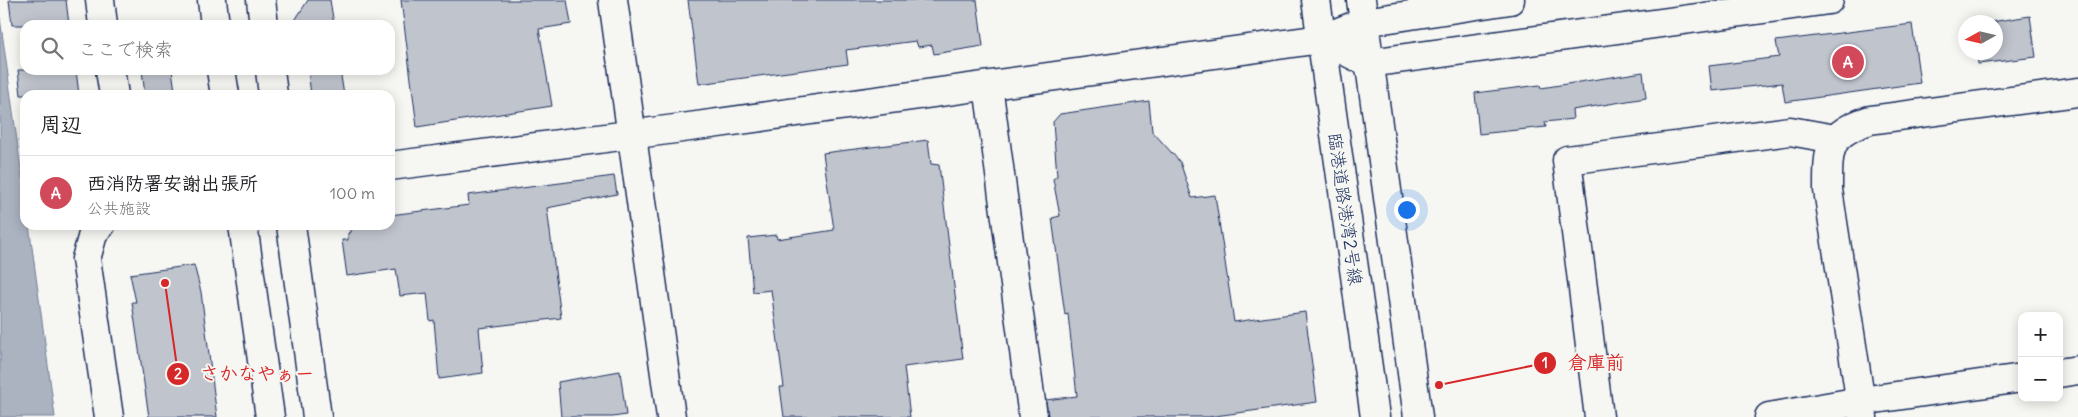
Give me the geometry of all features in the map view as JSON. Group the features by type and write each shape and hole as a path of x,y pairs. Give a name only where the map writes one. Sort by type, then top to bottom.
{"street":[{"path":"100,0 102,20"},
{"path":"212,0 214,20"},
{"path":"260,0 263,20"},
{"path":"613,0 671,417"},
{"name":"臨港道路港湾2号線","path":"1316,0 1375,417"},
{"path":"395,165 632,135 1321,39 1363,11 1510,0"},
{"path":"1321,39 1369,63 1817,1"},
{"path":"1363,11 1418,417"},
{"path":"111,75 113,90"},
{"path":"223,75 224,90"},
{"path":"271,75 272,90"},
{"path":"988,86 1033,417"},
{"path":"1862,409 1828,190 1828,162 1835,139 1850,126 1870,120 2078,92"},
{"path":"1599,417 1567,160 1790,131 1835,139"},
{"path":"97,230 93,234 86,259 109,417"},
{"path":"244,230 270,417"},
{"path":"292,230 318,417"},
{"path":"2063,372 2078,370"},
{"path":"1769,417 1862,409 2018,379"}],"shaded area":[{"path":"0,18 20,162 20,230 30,230 55,417 0,417"}],"building":[{"path":"9,0 66,0 68,20 20,20 20,25 12,25"},
{"path":"308,0 330,0 333,20 295,20"},
{"path":"401,0 567,0 571,24 539,29 552,106 417,127"},
{"path":"688,0 977,0 983,46 934,54 932,45 918,47 916,41 846,50 848,64 699,84"},
{"path":"2030,16 2036,57 1978,64 1978,60 2003,60 2003,20"},
{"path":"1912,24 1920,83 1785,102 1782,83 1712,91 1709,66 1779,57 1776,41"},
{"path":"18,70 20,70 20,75 77,75 78,90 20,90"},
{"path":"1643,72 1646,98 1572,110 1573,119 1545,122 1546,127 1479,134 1475,93 1540,85 1541,88"},
{"path":"143,75 173,75 175,90 144,90"},
{"path":"309,75 341,75 343,90 310,90"},
{"path":"1149,101 1152,131 1180,162 1192,198 1215,195 1234,322 1305,312 1317,402 1208,417 1048,417 1046,400 1077,396 1068,314 1065,315 1052,218 1060,216 1053,179 1057,176 1053,122 1060,114"},
{"path":"928,140 931,164 939,165 963,359 904,367 910,417 784,417 780,387 784,387 771,290 753,292 748,238 776,235 777,239 834,230 823,153"},
{"path":"614,176 617,194 547,208 561,318 479,328 483,373 439,379 434,320 430,321 427,293 400,296 396,269 347,276 342,240 348,240 348,233 351,230 395,230 395,214 469,205 468,195"},
{"path":"194,265 201,292 217,417 149,417 132,302 136,302 130,274"},
{"path":"620,371 626,415 613,417 561,417 558,382"}],"place":[{"name":"西消防署安謝出張所","path":"1848,62"},
{"name":"さかなやぁー","path":"165,283"},
{"name":"倉庫前","path":"1439,385"}]}
